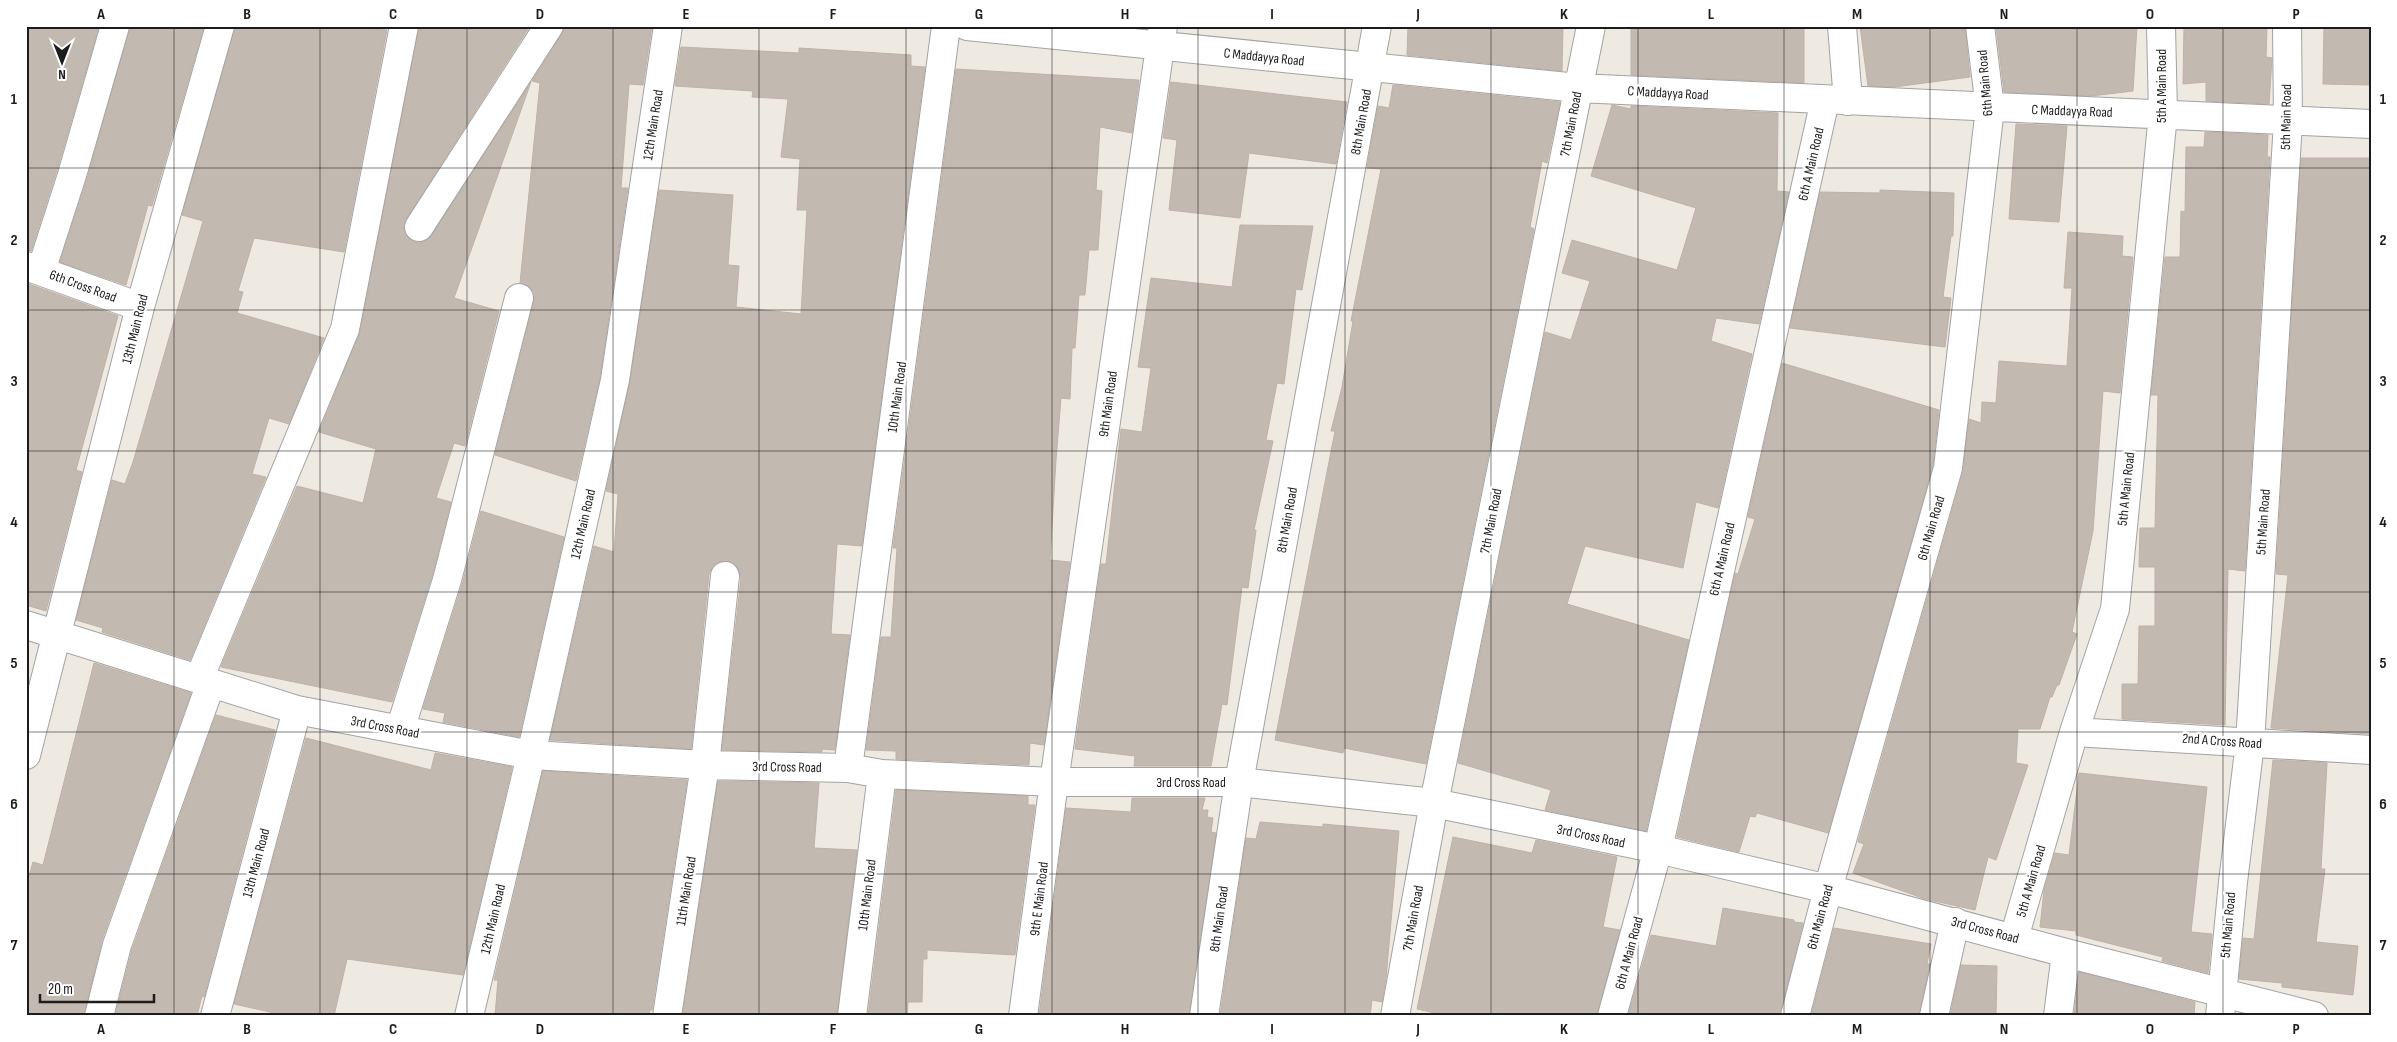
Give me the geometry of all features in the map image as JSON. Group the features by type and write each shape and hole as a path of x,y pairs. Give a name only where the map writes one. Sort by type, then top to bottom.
{"street":[{"path":"34,268 72,174 115,26"},
{"name":"13th Main Road","path":"26,755 140,307 220,26"},
{"path":"99,1016 117,945 205,681 346,328 404,26"},
{"path":"419,227 549,26"},
{"name":"12th Main Road","path":"470,1016 615,380 668,26"},
{"name":"10th Main Road","path":"848,768 946,26"},
{"name":"C Maddayya Road","path":"967,26 1161,36 1305,62 1372,66 1578,88 1990,108 2163,114 2288,122 2371,124"},
{"name":"8th Main Road","path":"1204,1016 1239,782 1378,26"},
{"name":"7th Main Road","path":"1395,1016 1434,803 1591,26"},
{"name":"6th A Main Road","path":"1612,1016 1658,849 1836,101 1842,26"},
{"name":"6th Main Road","path":"1795,1016 1828,889 1948,468 1990,108 1980,26"},
{"name":"5th A Main Road","path":"2014,938 2074,732 2115,610 2163,114 2161,26"},
{"name":"5th Main Road","path":"2221,1004 2232,882 2250,743 2288,122 2287,26"},
{"name":"9th Main Road","path":"1054,782 1161,36"},
{"name":"6th Cross Road","path":"34,268 140,307"},
{"path":"400,730 447,580 519,298"},
{"name":"11th Main Road","path":"667,1016 705,765 725,576"},
{"name":"3rd Cross Road","path":"26,626 58,634 297,710 531,755 705,765 848,768 882,774 1054,782 1239,782 1434,803 1658,849 1828,889 2066,953 2221,1004 2314,1016"},
{"name":"13th Main Road","path":"215,1016 297,710"},
{"name":"2nd A Cross Road","path":"2074,732 2371,750"},
{"name":"10th Main Road","path":"852,1016 882,774"},
{"name":"9th E Main Road","path":"1024,1016 1054,782"},
{"path":"1934,1016 1955,922"},
{"path":"2058,1016 2066,953"}],"building":[{"path":"26,26 99,26 31,251 26,251"},
{"path":"130,26 204,26 152,206 148,205 126,285 60,262 87,179"},
{"path":"235,26 316,26 387,30 344,252 254,238 238,291 243,292 237,313 324,338 289,424 269,418 252,474 266,477 190,660 102,632 103,628 76,620 112,480 125,484 133,462 203,221 182,215"},
{"path":"419,26 530,26 406,219 403,226 405,234 411,240 419,243 426,241 432,235 531,82 454,298 499,311 465,446 454,443 436,498 451,502 432,576 392,702 221,667 297,486 363,503 376,449 319,432 360,332"},
{"path":"565,26 652,26 643,85 629,84 621,188 628,188 600,377 576,481 495,455 534,301 534,293 530,287 520,283 540,83 532,81 562,34"},
{"path":"1408,26 1563,26 1562,71 1407,55"},
{"path":"1631,26 1804,26 1804,83 1631,75"},
{"path":"1860,26 1965,26 1970,77 1894,87 1868,86"},
{"path":"1996,26 2137,26 2133,91 2091,96 2004,92"},
{"path":"2184,26 2267,26 2266,57 2272,58 2269,104 2206,101 2206,82 2183,84"},
{"path":"2324,26 2371,26 2371,85 2323,84"},
{"path":"681,47 799,53 799,48 911,55 911,66 925,67 862,546 837,544 831,634 850,635 835,750 822,749 822,752 722,750 741,578 735,564 726,560 718,562 713,566 709,574 691,749 550,740 594,546 614,552 618,494 606,491 630,382 659,190 733,195 728,265 739,266 736,307 801,314 807,210 797,210 800,159 781,157 788,99 752,97 753,91 675,86"},
{"path":"956,69 1139,80 1132,133 1100,127 1096,190 1102,191 1098,250 1089,250 1085,295 1079,295 1075,348 1072,348 1070,399 1061,398 1056,460 1050,560 1070,562 1044,745 1030,743 1029,765 896,759 896,751 866,750 881,637 891,637 897,548 893,548"},
{"path":"1171,82 1347,102 1336,164 1249,153 1240,218 1169,210 1177,140 1163,138"},
{"path":"1393,85 1560,102 1547,163 1542,161 1530,227 1534,229 1426,764 1344,748 1343,753 1275,740 1335,431 1331,431 1342,387 1353,321 1351,321 1381,169 1367,168 1378,106 1389,108"},
{"path":"1612,105 1631,109 1631,106 1778,113 1777,191 1789,192 1759,324 1716,318 1711,341 1752,354 1718,508 1696,502 1683,568 1585,546 1567,604 1689,640 1646,831 1545,810 1551,790 1458,763 1545,332 1571,340 1590,281 1562,273 1572,240 1677,270 1696,208 1591,176"},
{"path":"2016,124 2067,126 2059,222 2009,219"},
{"path":"2205,132 2268,135 2267,157 2270,157 2245,571 2228,569 2225,725 2122,719 2122,684 2138,684 2139,626 2155,626 2155,567 2139,567 2140,528 2155,528 2158,395 2151,395 2165,257 2180,257 2181,211 2185,212 2186,147 2204,147"},
{"path":"2301,158 2371,158 2371,734 2271,728 2288,575 2276,574"},
{"path":"1880,190 1954,193 1953,236 1951,236 1943,297 1951,298 1945,347 1790,328 1820,192 1880,193"},
{"path":"1240,225 1313,226 1302,290 1296,289 1284,384 1277,383 1266,440 1273,441 1254,530 1256,530 1248,588 1242,587 1227,705 1222,704 1211,766 1134,766 1135,756 1075,749 1101,564 1106,564 1121,429 1142,432 1151,368 1138,367 1151,278 1232,287"},
{"path":"2068,232 2123,236 2122,256 2133,257 2120,393 2103,391 2093,531 2072,632 2077,634 2059,685 2057,685 2052,697 2050,697 2040,729 2018,729 2016,763 2028,765 1996,860 1988,857 1975,910 1925,899 1853,873 1864,844 1858,842 1963,472 1969,419 1981,423 1982,402 1996,403 1999,361 2067,366 2072,288 2064,288"},
{"path":"26,283 118,316 76,470 82,472 46,611 26,605"},
{"path":"1782,363 1939,410 1933,465 1828,833 1757,813 1755,817 1750,816 1739,852 1677,837 1735,573 1738,574 1755,519 1748,517"},
{"path":"481,511 564,537 519,737 443,722 445,713 423,709 462,585"},
{"path":"94,663 191,693 102,940 84,1016 26,1016 26,887 33,862 43,865"},
{"path":"216,715 275,730 204,997 202,996 197,1016 115,1016 132,950"},
{"path":"306,738 431,770 435,753 512,767 463,975 347,959 334,1016 288,1016 234,1004"},
{"path":"2273,760 2327,763 2321,869 2325,869 2316,942 2358,946 2353,995 2282,987 2282,983 2239,979 2243,938 2254,939"},
{"path":"543,771 687,780 652,1010 650,1010 649,1016 495,1016 498,980 494,980"},
{"path":"2079,773 2207,787 2191,932 2212,934 2208,973 2162,961 2163,957 2076,935 2076,931 2040,927 2044,891 2055,853 2069,855"},
{"path":"718,781 819,783 814,848 857,850 837,1016 722,1016 683,1013"},
{"path":"896,790 1028,796 1028,805 1035,805 1015,955 927,950 927,959 923,959 922,1002 908,1002 907,1016 868,1016"},
{"path":"1132,798 1205,798 1202,810 1208,810 1207,817 1213,818 1211,832 1216,833 1189,1016 1039,1016 1066,808 1131,812"},
{"path":"1260,822 1323,827 1323,824 1399,831 1386,978 1382,1002 1372,1000 1370,1016 1220,1016 1246,838 1256,839"},
{"path":"1453,837 1532,853 1536,840 1617,857 1603,927 1620,930 1597,1016 1448,1016 1417,1009"},
{"path":"1723,908 1803,923 1780,1016 1628,1016 1651,935 1716,946"},
{"path":"1834,928 1931,944 1927,964 1930,964 1919,1016 1811,1016"},
{"path":"1961,965 1997,966 1996,1016 1950,1016"},
{"path":"2079,972 2195,1002 2194,1016 2074,1016"}]}
